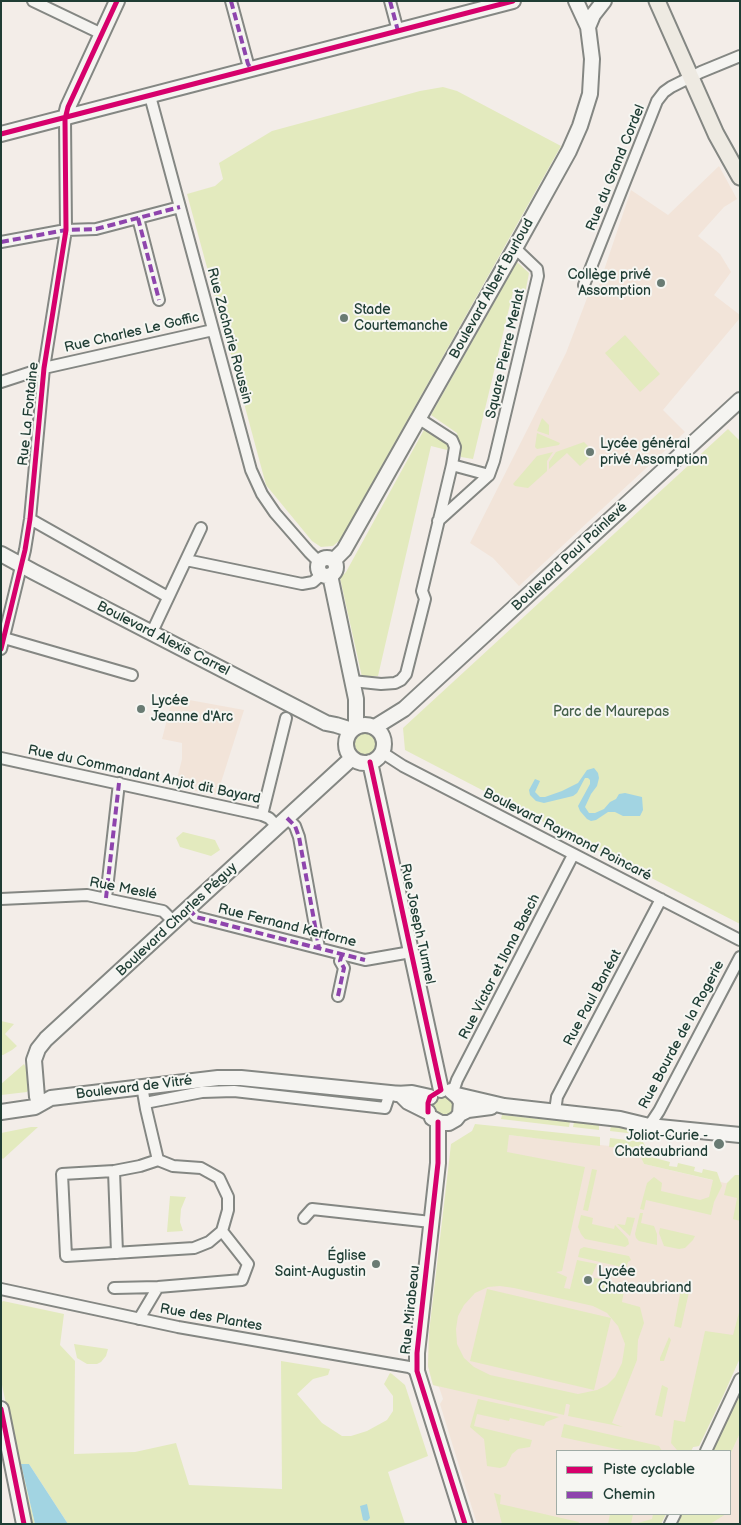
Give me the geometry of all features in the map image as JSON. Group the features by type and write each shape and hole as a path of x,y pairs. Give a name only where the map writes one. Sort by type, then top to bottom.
{"main road":[{"path":"656,2 716,134 740,178"}],"street":[{"path":"33,1 102,34"},
{"path":"65,119 68,107 117,1"},
{"path":"231,1 248,64 252,70"},
{"path":"390,1 398,32"},
{"path":"1,134 65,119 513,1"},
{"name":"Boulevard Albert Burloud","path":"326,568 344,550 569,151 580,126 590,94 592,58 588,27 576,1"},
{"path":"588,27 593,15 604,1"},
{"name":"Rue du Grand Cordel","path":"584,285 657,101 664,92 691,77 740,56"},
{"name":"Rue Zacharie Roussin","path":"150,96 251,470 258,488 276,513 309,552 326,568"},
{"name":"Rue La Fontaine","path":"1,649 30,519 44,368 66,230 65,119"},
{"path":"1,242 66,230 96,229 180,207"},
{"path":"138,218 159,300"},
{"name":"Square Pierre Merlat","path":"489,475 494,461 538,276 537,269 515,248"},
{"name":"Rue Charles Le Goffic","path":"1,382 44,368 212,330"},
{"name":"Boulevard Paul Painlevé","path":"364,731 400,713 740,401"},
{"path":"352,681 381,684 398,682 404,677 425,599 422,591 455,447 452,440 418,418"},
{"path":"452,465 489,475"},
{"path":"438,522 489,475"},
{"path":"30,519 168,597"},
{"path":"152,632 201,528"},
{"name":"Boulevard Alexis Carrel","path":"1,554 326,723 364,731"},
{"path":"186,560 302,584 313,582 326,568"},
{"path":"326,568 364,731 385,745 377,759 363,763 352,758 348,751 364,731"},
{"path":"4,638 132,675"},
{"path":"262,815 286,718"},
{"name":"Boulevard Raymond Poincaré","path":"382,752 403,766 740,940"},
{"name":"Rue du Commandant Anjot dit Bayard","path":"1,758 262,815 283,822"},
{"name":"Boulevard Charles Péguy","path":"44,1098 34,1060 42,1044 352,758"},
{"name":"Rue Joseph Turmel","path":"370,762 411,952 445,1093"},
{"path":"106,898 119,784"},
{"path":"283,822 295,826 319,948"},
{"name":"Rue Victor et Ilona Basch","path":"445,1093 456,1080 573,855"},
{"name":"Rue Meslé","path":"1,899 78,894 106,898 163,911 174,922"},
{"name":"Rue Paul Banéat","path":"555,1111 557,1097 661,899"},
{"name":"Rue Fernand Kerforne","path":"188,909 196,917 365,960 411,952"},
{"path":"338,996 344,968 340,961 342,954"},
{"name":"Rue Bourde de la Rogerie","path":"649,1126 659,1111 740,957"},
{"name":"Boulevard de Vitré","path":"1,1102 218,1078 241,1078 395,1094 445,1093 504,1106 620,1119 649,1126 740,1136"},
{"path":"142,1086 158,1160"},
{"path":"145,1103 202,1092 234,1092 385,1108 395,1094"},
{"path":"437,1119 428,1103 445,1093 461,1105 460,1114"},
{"name":"Boulevard de Vitré","path":"395,1094 437,1119 456,1119 460,1114 474,1109 504,1106"},
{"name":"Boulevard de Vitré","path":"1,1112 35,1107 44,1098"},
{"name":"Rue Mirabeau","path":"437,1119 442,1150 438,1163 416,1357 417,1371 465,1524"},
{"path":"158,1160 173,1166 201,1168 218,1178 228,1197 228,1210 222,1231 209,1242 194,1248 66,1256 62,1174 114,1172 158,1160"},
{"path":"114,1172 117,1253"},
{"path":"304,1218 312,1209 431,1222"},
{"path":"114,1288 158,1287 242,1280 248,1264 222,1231"},
{"path":"139,1319 158,1287"},
{"name":"Rue des Plantes","path":"1,1289 139,1319 409,1367 417,1371"},
{"path":"706,1450 740,1379"},
{"path":"1,1410 24,1524"}],"shaded area":[{"name":"Lycée général privé Assomption","path":"719,166 737,199 724,207 698,236 720,254 731,272 714,295 740,315 740,318 663,410 685,432 519,586 493,558 470,543 566,353 589,293 596,294 631,190 668,215"},
{"path":"173,697 244,710 217,795 175,787 182,759 182,743 162,739"},
{"name":"Lycée Chateaubriand","path":"472,1131 637,1149 644,1164 725,1183 740,1182 740,1358 699,1446 693,1447 692,1450 556,1450 556,1515 666,1515 661,1524 477,1524 440,1404 443,1399 439,1387 433,1385 428,1366 429,1333 442,1227"},
{"path":"740,1433 740,1524 697,1524 702,1515 731,1515 731,1453"}],"green space":[{"name":"Stade Courtemanche","path":"443,87 457,91 561,146 340,540 333,546 321,547 312,541 266,485 227,340 229,333 226,322 220,315 187,194 215,186 223,179 219,163 272,131 420,91"},
{"path":"517,262 529,273 525,294 513,292 473,459 461,457 457,433 431,415"},
{"path":"625,335 660,374 640,392 605,353"},
{"path":"542,418 549,425 549,435 537,431"},
{"path":"425,428 449,444 447,450 431,446 378,676 362,677 340,578 346,572"},
{"name":"Parc de Maurepas","path":"728,429 740,441 740,924 405,750 403,728"},
{"path":"537,433 560,443 559,445 537,449 535,447"},
{"path":"584,442 595,453 580,466 567,453 549,469 549,462 556,452"},
{"path":"553,452 547,461 547,471 528,488 513,484 537,456"},
{"path":"366,733 374,736 377,744 374,752 366,755 358,752 355,744 358,736"},
{"path":"183,832 215,840 220,850 211,856 180,847 176,838"},
{"path":"1,1021 14,1024 5,1034 17,1046 3,1055 1,1055"},
{"path":"24,1064 28,1071 29,1089 27,1092 1,1095 1,1084"},
{"path":"443,1095 451,1098 454,1106 451,1114 443,1117 435,1114 432,1106 435,1098"},
{"path":"502,1115 570,1122 569,1127 501,1119"},
{"path":"574,1122 599,1125 599,1130 573,1127"},
{"path":"475,1124 600,1137 600,1146 509,1135 507,1152 585,1167 562,1271 556,1272 567,1277 564,1288 570,1289 577,1260 597,1264 591,1277 625,1285 622,1302 640,1307 644,1323 638,1340 637,1360 612,1423 623,1427 568,1416 570,1405 568,1404 566,1404 564,1415 433,1385 428,1366 429,1333 451,1144 472,1131","holes":["488,1287 514,1288 593,1306 607,1313 618,1326 625,1344 622,1363 615,1377 607,1385 597,1390 578,1394 490,1375 474,1367 464,1358 457,1344 456,1329 458,1316 464,1305 475,1293"]},
{"path":"611,1125 644,1131 644,1135 610,1131"},
{"path":"38,1127 3,1159 1,1157 1,1133"},
{"path":"610,1138 643,1142 651,1157 670,1162 669,1166 677,1167 678,1163 695,1167 694,1171 702,1173 703,1169 717,1172 722,1186 714,1202 711,1215 646,1200 644,1210 640,1209 647,1183 654,1177 662,1183 661,1191 700,1200 709,1197 713,1180 644,1164 637,1149 609,1147"},
{"path":"592,1169 597,1170 588,1211 583,1210"},
{"path":"735,1175 740,1175 740,1221 733,1219 737,1198 724,1195 727,1183"},
{"path":"170,1196 186,1197 181,1209 180,1222 183,1231 167,1232"},
{"path":"640,1213 643,1213 641,1223 654,1226 657,1234 657,1245 639,1241 636,1238 635,1234"},
{"path":"581,1215 593,1218 592,1224 614,1229 615,1225 628,1239 629,1244 625,1247 585,1239 578,1227"},
{"path":"627,1217 635,1218 630,1236 617,1224 625,1225"},
{"path":"660,1228 695,1236 685,1248 679,1249 664,1246 659,1233"},
{"path":"584,1247 629,1256 631,1260 626,1268 578,1257 580,1249"},
{"path":"487,1289 611,1318 594,1390 470,1361"},
{"path":"681,1289 689,1292 681,1328 674,1326"},
{"path":"3,1301 64,1314 60,1345 75,1361 74,1454 135,1452 176,1443 189,1485 282,1489 281,1361 330,1369 328,1375 313,1379 297,1394 322,1423 342,1436 351,1436 367,1431 387,1420 393,1411 393,1396 384,1384 390,1373 392,1374 405,1385 428,1456 388,1472 405,1524 68,1524 29,1464 21,1464 35,1524 31,1524 1,1380 1,1303"},
{"path":"740,1309 740,1358 724,1394 699,1446 693,1447 692,1450 677,1450 671,1443 674,1420 685,1422 705,1331 733,1335"},
{"path":"669,1337 671,1340 664,1361 660,1361 660,1358"},
{"path":"74,1344 108,1349 106,1356 101,1362 87,1364 77,1358"},
{"path":"662,1385 668,1388 662,1417 655,1415"},
{"path":"740,1387 740,1433 731,1453 731,1450 710,1450"},
{"path":"478,1399 559,1417 546,1422 544,1426 510,1418 509,1421 477,1414 474,1426 532,1440 530,1447 518,1449 512,1454 506,1466 500,1468 487,1466 484,1439 470,1427"},
{"path":"564,1424 659,1446 661,1450 621,1450 561,1437"},
{"path":"494,1493 501,1495 500,1504 579,1522 578,1524 502,1524"},
{"path":"610,1515 633,1515 631,1524 608,1524"},
{"path":"653,1515 666,1515 661,1524 634,1524 652,1519"},
{"path":"678,1515 724,1515 710,1524 673,1524"}],"water":[{"path":"594,768 599,778 597,786 585,807 589,813 595,813 604,809 619,794 625,793 642,797 643,810 640,816 623,816 615,812 608,812 596,820 591,821 587,819 578,806 590,784 588,778 585,778 577,793 573,796 544,803 536,801 530,795 529,790 535,779 540,781 535,792 540,797 545,797 578,783 587,770"},
{"path":"21,1464 29,1464 68,1524 35,1524"},
{"path":"367,1504 370,1518 367,1521 363,1520 360,1506"}],"marked path":[{"path":"231,1 248,64 252,70"},
{"path":"390,1 398,31"},
{"path":"1,242 66,230 96,229 180,207"},
{"path":"138,218 159,300"},
{"path":"106,898 119,783"},
{"path":"287,818 295,826 299,837 319,948"},
{"path":"189,909 196,917 365,960"},
{"path":"338,996 344,968 340,961 342,954"}],"cycle path":[{"path":"1,649 25,550 30,519 44,368 66,230 65,119 68,107 117,1"},
{"path":"1,134 513,1"},
{"path":"370,762 441,1090 430,1097 428,1112"},
{"path":"438,1122 438,1163 417,1353 417,1371 465,1524"},
{"path":"1,1409 24,1524"}],"place":[{"name":"Collège privé Assomption","path":"661,283"},
{"name":"Stade Courtemanche","path":"344,318"},
{"name":"Lycée général privé Assomption","path":"590,452"},
{"name":"Lycée Jeanne d'Arc","path":"141,709"},
{"name":"Joliot-Curie - Chateaubriand","path":"719,1144"},
{"name":"Église Saint-Augustin","path":"376,1264"},
{"name":"Lycée Chateaubriand","path":"588,1280"}]}
